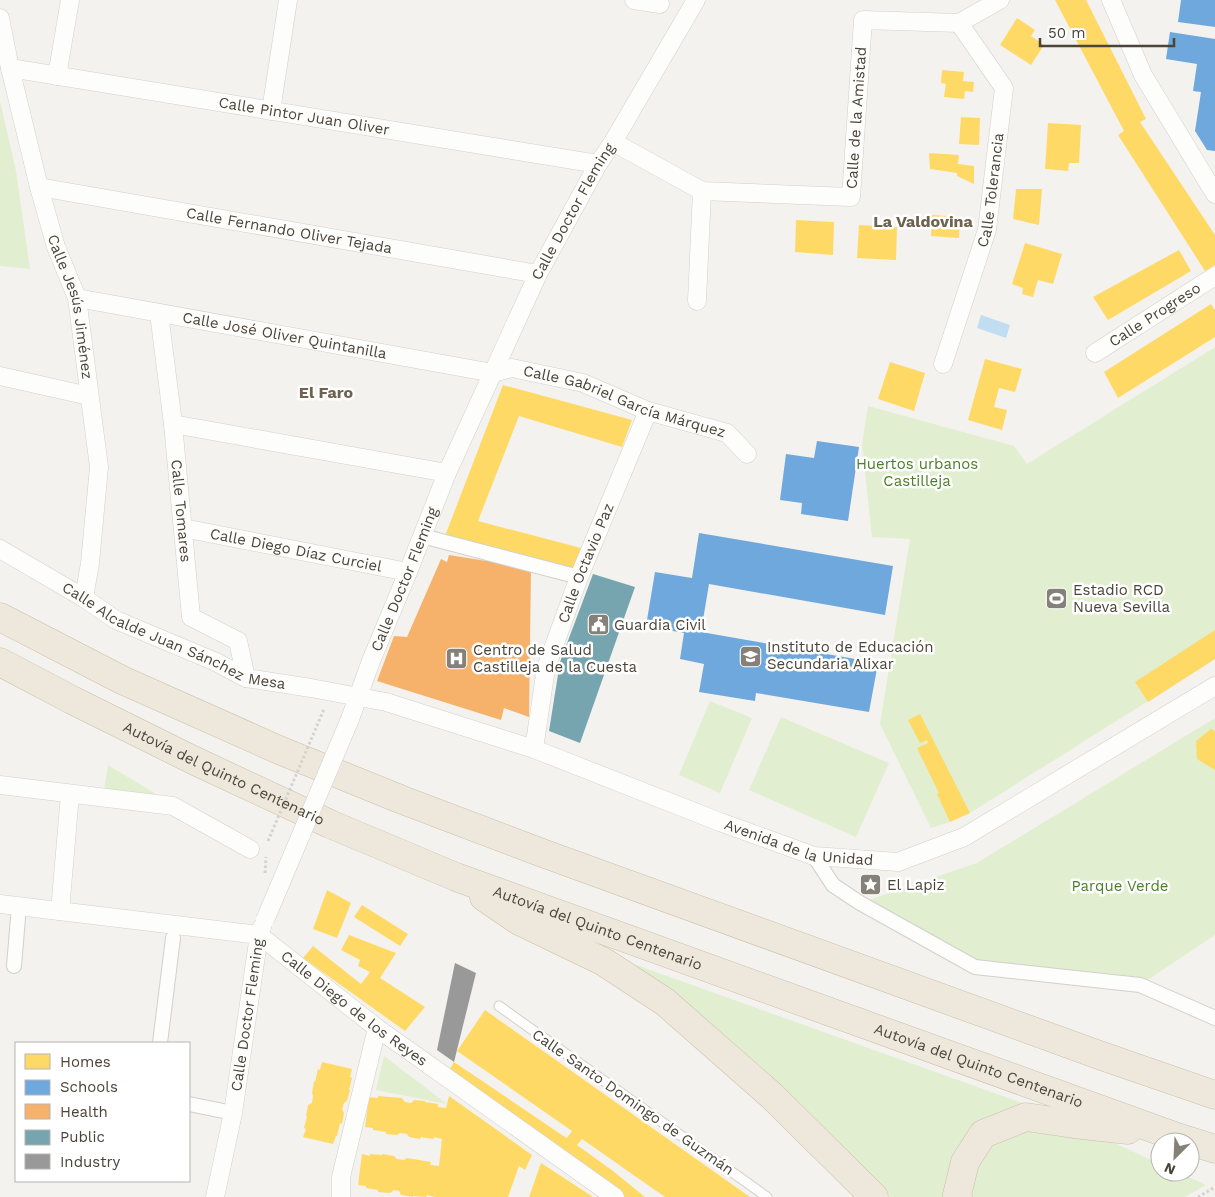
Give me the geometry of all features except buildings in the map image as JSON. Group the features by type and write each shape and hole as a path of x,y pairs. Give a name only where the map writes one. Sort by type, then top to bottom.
{"highway":[{"path":"0,617 122,680 279,750 405,801 545,854 1099,1055 1209,1092"},
{"name":"Autovía del Quinto Centenario","path":"0,662 192,760 330,824 456,877 1163,1132"},
{"path":"456,877 519,921 604,962 665,1002 772,1096 874,1197"},
{"path":"958,1197 965,1162 983,1134 1026,1117 1150,1133"},
{"name":"Autovía del Quinto Centenario","path":"1200,1144 1215,1149"}],"street":[{"path":"57,76 70,0"},
{"path":"271,111 288,0"},
{"path":"634,0 660,4"},
{"name":"Calle Doctor Fleming","path":"215,1197 233,1113 262,927 350,719 371,661 447,473 538,274 598,164 613,142 696,0"},
{"path":"959,23 1000,0"},
{"path":"1111,0 1143,75 1215,194"},
{"name":"Calle Jesús Jiménez","path":"0,18 39,187 56,247 77,298 99,467 90,564 84,598"},
{"name":"Calle de la Amistad","path":"613,142 702,191 851,197 863,20 959,23"},
{"name":"Calle Tolerancia","path":"943,364 987,230 1004,88 959,23"},
{"name":"Calle Pintor Juan Oliver","path":"10,68 598,164"},
{"name":"Calle Fernando Oliver Tejada","path":"39,187 538,274"},
{"path":"697,301 702,191"},
{"name":"Calle Progreso","path":"1095,352 1215,276"},
{"name":"Calle José Oliver Quintanilla","path":"77,298 493,373"},
{"name":"Calle Tomares","path":"159,313 173,424 190,617 238,641 246,678"},
{"name":"Calle Gabriel García Márquez","path":"493,373 512,368 583,383 648,411 727,433 747,454"},
{"path":"0,376 89,396"},
{"name":"Calle Octavio Paz","path":"534,749 546,668 579,577 648,411"},
{"path":"173,424 447,473"},
{"name":"Calle Diego Díaz Curciel","path":"183,528 408,572"},
{"path":"422,536 579,577"},
{"name":"Calle Alcalde Juan Sánchez Mesa","path":"0,549 84,598 116,620 216,662 246,678 358,697"},
{"name":"Avenida de la Unidad","path":"358,697 386,702 534,749 720,822 814,856 898,862 964,837 1215,686"},
{"path":"0,785 173,806 250,849"},
{"path":"60,911 70,794"},
{"path":"814,856 832,885 860,903 975,967 1140,985 1215,1018"},
{"path":"0,904 60,911 262,927"},
{"path":"14,966 19,906"},
{"name":"Calle Diego de los Reyes","path":"262,927 377,1028 615,1197"},
{"path":"160,1042 173,938"},
{"path":"341,1197 341,1176 377,1028"},
{"path":"190,1104 233,1113"}],"lane":[{"name":"Calle Santo Domingo de Guzmán","path":"499,1006 767,1197"}],"path":[{"path":"268,841 324,709"},
{"path":"1198,1197 1215,1187"}],"green space":[{"path":"0,101 16,171 30,269 0,266"},
{"name":"Estadio RCD Nueva Sevilla","path":"1215,347 1215,659 970,813 931,828 880,724 910,539 872,537 862,444 868,406 1014,446 1027,464"},
{"path":"710,701 752,718 720,793 679,775"},
{"path":"781,717 889,763 856,837 749,790"},
{"name":"Parque Verde","path":"1215,718 1215,935 1140,985 975,967 860,903 977,863"},
{"path":"108,765 159,796 104,790"},
{"path":"600,952 1047,1112 1150,1159 1150,1182 1200,1182 1206,1185 1185,1197 890,1197 798,1104"},
{"path":"384,1056 447,1104 376,1090"}],"water":[{"path":"981,315 1010,325 1006,338 977,328"}],"place":[{"name":"Estadio RCD Nueva Sevilla","path":"1057,599"},
{"name":"Guardia Civil","path":"598,625"},
{"name":"Instituto de Educación Secundaria Alixar","path":"751,656"},
{"name":"Centro de Salud Castilleja de la Cuesta","path":"457,659"},
{"name":"El Lapiz","path":"871,885"}],"district":[{"name":"La Valdovina","path":"923,221"},
{"name":"El Faro","path":"326,392"}],"park label":[{"name":"Huertos urbanos Castilleja","path":"917,472"}]}
